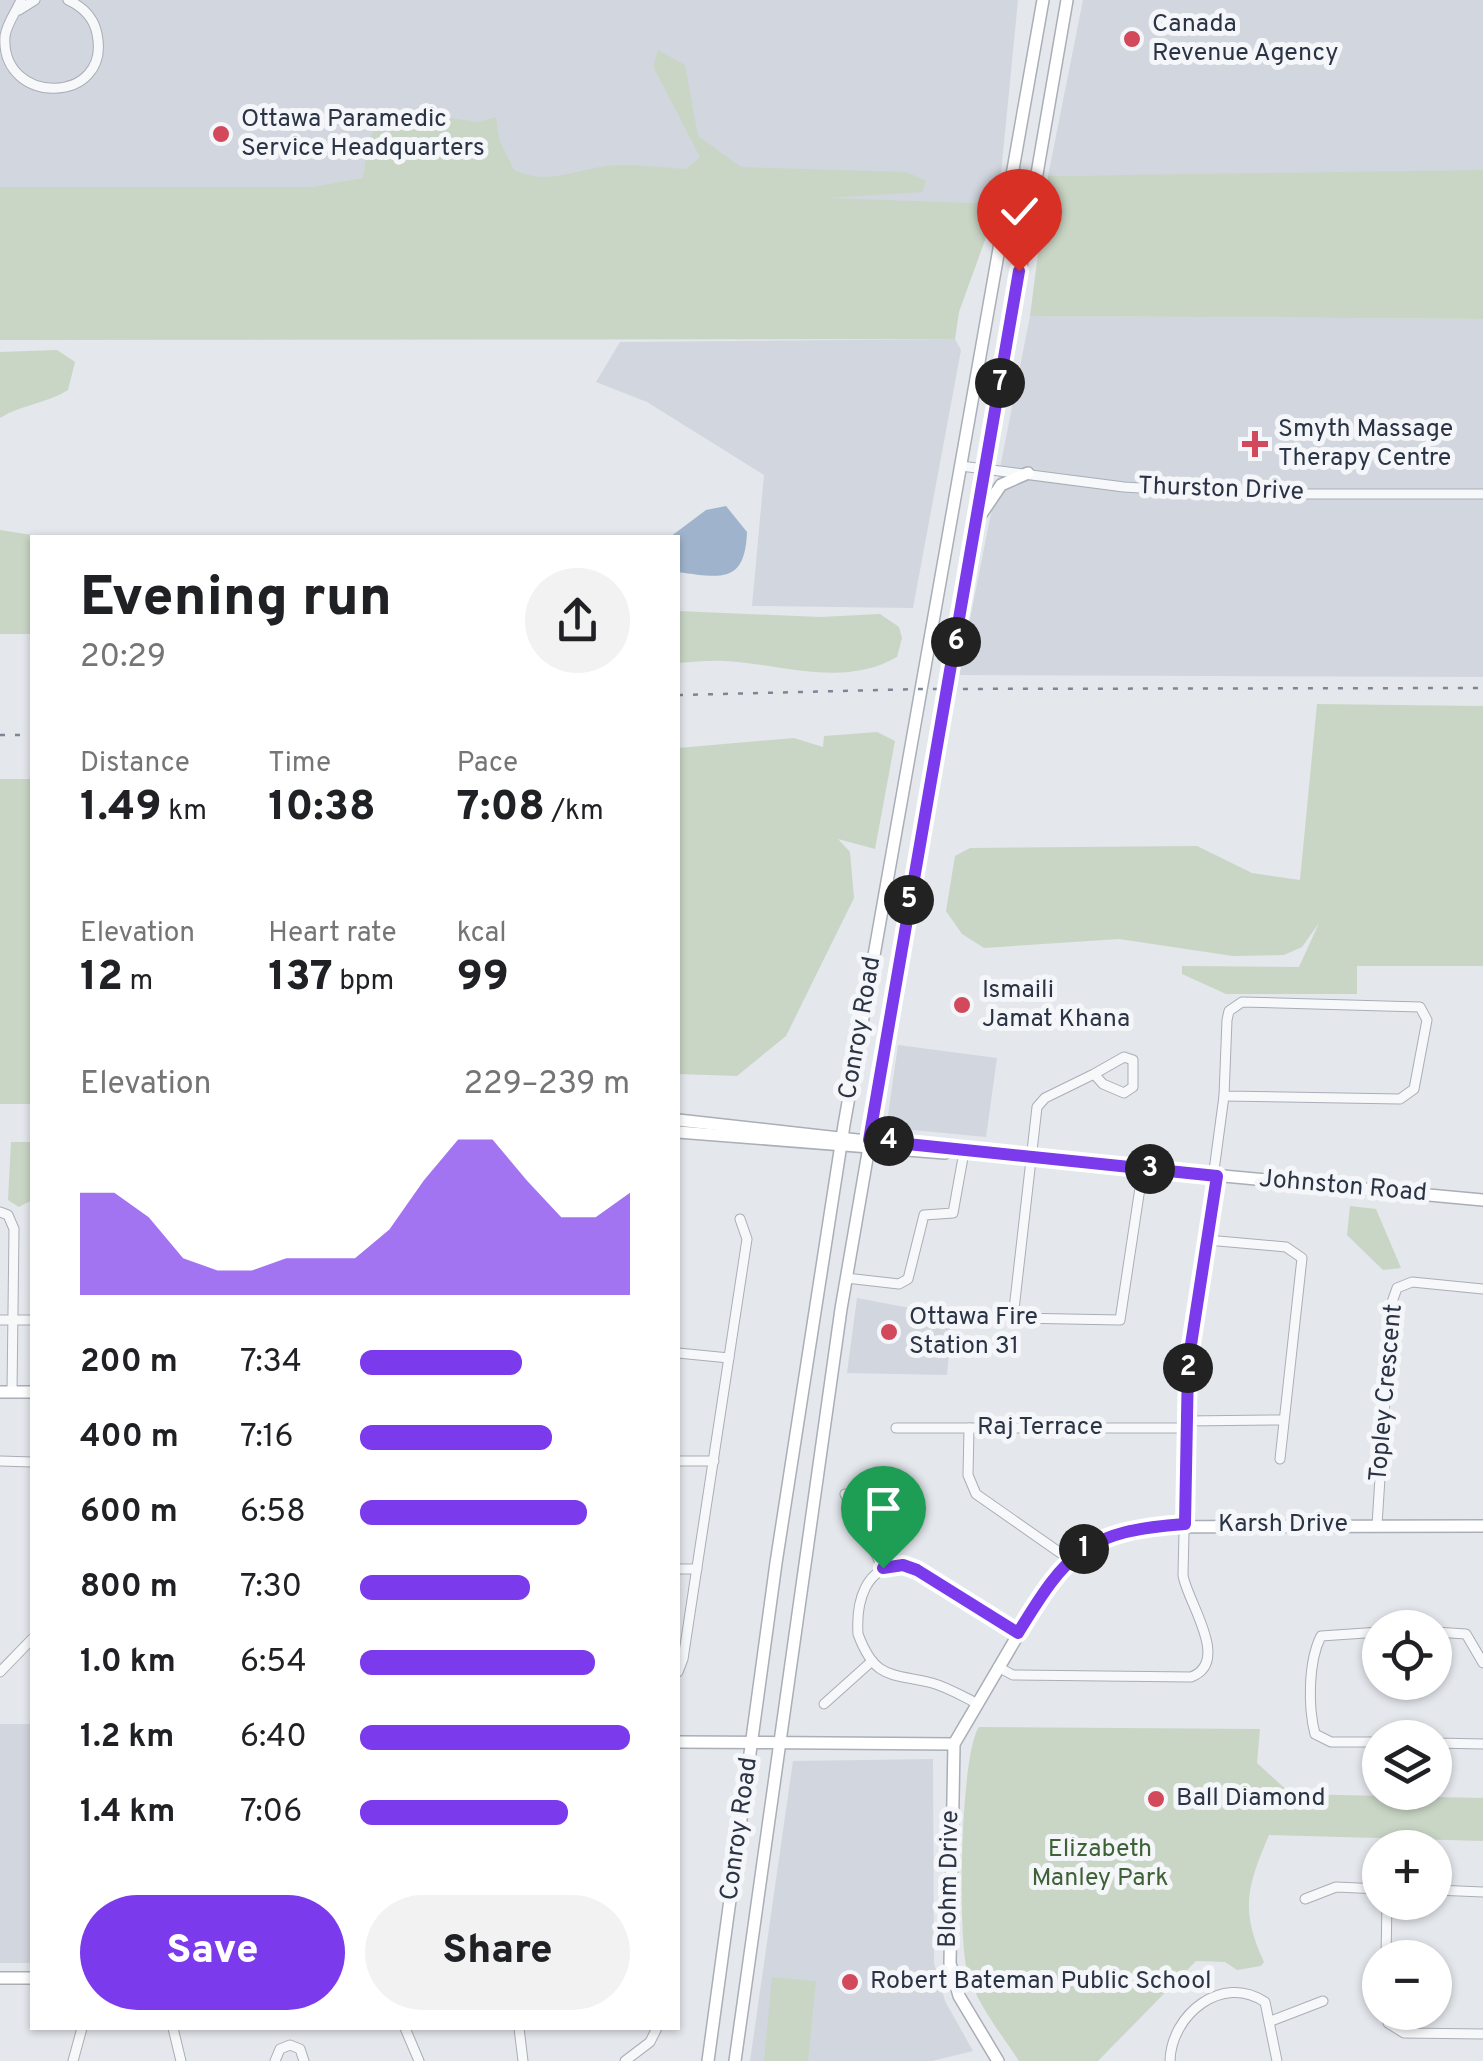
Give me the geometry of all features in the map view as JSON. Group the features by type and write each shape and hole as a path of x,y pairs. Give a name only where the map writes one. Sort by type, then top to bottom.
{"main road":[{"name":"Conroy Road","path":"735,2061 846,1278 1067,0"},
{"name":"Conroy Road","path":"708,2061 841,1141 1041,3"},
{"path":"975,526 1000,485 1028,473"},
{"name":"Johnston Road","path":"680,1120 868,1144 1483,1200"},
{"name":"Johnston Road","path":"680,1132 841,1141"},
{"path":"813,1320 839,1323"},
{"name":"Karsh Drive","path":"954,1744 1018,1633 1069,1559 1122,1531 1185,1524 1483,1526"},
{"path":"680,1742 954,1744"},
{"name":"Blohm Drive","path":"954,1744 950,1963 959,1996 998,2061"},
{"path":"0,1978 30,1978"}],"street":[{"path":"20,0 5,37 9,64 27,84 64,90 92,68 98,39 85,11 68,0"},
{"path":"16,12 35,0"},
{"name":"Thurston Drive","path":"961,466 986,466 1124,487 1235,494 1483,494"},
{"path":"998,1668 1013,1676 1198,1674 1206,1661 1207,1636 1186,1593 1185,1424 1188,1364 1217,1176 1229,1011 1242,1002 1411,1005 1425,1013 1414,1088 1408,1097 1224,1096"},
{"path":"1094,1074 1103,1084 1124,1092 1132,1087 1135,1070 1132,1060 1124,1057 1045,1098 1037,1107 1034,1158 1012,1311 1020,1321 1120,1320 1142,1168"},
{"path":"846,1278 899,1284 908,1279 924,1214 953,1213 964,1152"},
{"path":"0,1212 8,1215 14,1228 13,1320 6,1392"},
{"path":"680,1661 747,1239 740,1220"},
{"path":"1207,1240 1286,1247 1302,1258 1280,1459"},
{"name":"Topley Crescent","path":"1377,1525 1391,1305 1396,1288 1412,1282 1483,1288"},
{"path":"0,1320 30,1320"},
{"path":"680,1353 729,1358"},
{"name":"Raj Terrace","path":"896,1428 1282,1420"},
{"path":"970,1428 968,1475 976,1494 1069,1559"},
{"path":"0,1461 30,1462"},
{"path":"680,1462 714,1461"},
{"path":"845,1494 883,1568"},
{"path":"976,1703 932,1683 886,1674 872,1661 858,1634 863,1589 883,1568 903,1565 1018,1633"},
{"path":"680,1569 697,1569"},
{"path":"1362,1633 1320,1636 1315,1648 1311,1718 1315,1734 1331,1742 1362,1742"},
{"path":"1452,1633 1466,1634 1483,1664"},
{"path":"0,1672 30,1641"},
{"path":"824,1704 872,1661"},
{"path":"1452,1743 1483,1744"},
{"path":"1305,1899 1336,1887 1362,1888"},
{"path":"1452,1891 1483,1892"},
{"path":"1170,2061 1180,2023 1192,2007 1222,1995 1245,1993 1265,2002 1277,2061"},
{"path":"1272,2022 1322,2001"},
{"path":"74,2061 82,2030"},
{"path":"174,2030 181,2061"},
{"path":"406,2030 419,2061"},
{"path":"519,2030 523,2061"},
{"path":"625,2061 650,2042 656,2030"},
{"path":"1398,2030 1404,2034 1483,2034"},
{"path":"274,2061 280,2048 290,2045 300,2049 304,2061"}],"shaded area":[{"path":"0,0 1018,0 998,204 0,190"},
{"path":"1083,0 1483,0 1483,173 1048,176"},
{"path":"1030,316 1483,319 1483,677 959,675"},
{"path":"955,339 961,350 913,608 752,606 764,475 647,402 596,382 620,342"},
{"path":"898,1045 997,1058 986,1137 892,1128 887,1122"},
{"path":"857,1298 952,1316 947,1375 847,1373"},
{"path":"0,1724 30,1724 30,1963 0,1963"},
{"name":"Robert Bateman Public School","path":"933,1759 934,1963 945,2001 973,2051 932,2061 750,2061 793,1761"}],"green space":[{"path":"658,50 685,65 698,136 741,167 906,172 926,181 922,192 829,198 998,204 959,312 955,339 0,340 0,187 313,187 363,178 368,144 379,120 435,116 479,122 496,117 499,139 514,170 526,174 560,176 616,165 686,169 700,157 653,66"},
{"path":"1483,170 1483,319 1030,316 1048,176"},
{"path":"57,350 75,362 68,390 0,418 0,352"},
{"path":"0,530 32,535 30,634 0,634"},
{"path":"680,611 820,617 880,614 899,627 902,638 897,657 856,671 812,672 707,661 680,663"},
{"path":"1317,704 1483,706 1483,966 1357,966 1357,994 1226,994 1182,974 1182,966 1299,967 1319,923 1302,947 1284,955 1233,956 1119,939 984,948 962,934 946,911 955,856 970,848 1197,846 1252,873 1300,880"},
{"path":"877,732 895,741 875,849 838,839 850,852 854,898 786,1036 737,1076 680,1074 680,748 794,738 823,747 824,736"},
{"path":"0,779 30,779 30,1104 0,1104"},
{"path":"11,1142 30,1142 30,1201 19,1207 8,1200"},
{"path":"1350,1206 1376,1209 1401,1268 1383,1270 1347,1235"},
{"name":"Elizabeth Manley Park","path":"979,1727 1260,1729 1257,1763 1291,1794 1362,1795 1362,1810 1452,1810 1452,1797 1483,1798 1483,1841 1452,1840 1452,1830 1362,1830 1362,1838 1269,1835 1249,1897 1251,1926 1264,1962 1261,1966 1237,1970 1225,1962 1196,1961 1098,2061 1019,2061 978,1997 965,1955 964,1808"},
{"path":"772,1977 816,1981 808,2061 764,2061"}],"water":[{"path":"726,506 747,532 741,561 728,574 680,572 680,535 673,535 706,510"}],"railway":[{"path":"680,695 921,689 1483,688"},
{"path":"0,735 30,735"}],"place":[{"name":"Canada Revenue Agency","path":"1132,39"},
{"name":"Ottawa Paramedic Service Headquarters","path":"221,134"},
{"name":"Smyth Massage Therapy Centre","path":"1255,444"},
{"name":"Ismaili Jamat Khana","path":"962,1005"},
{"name":"Ottawa Fire Station 31","path":"889,1332"},
{"name":"Ball Diamond","path":"1156,1799"},
{"name":"Robert Bateman Public School","path":"850,1982"}],"route":[{"path":"883,1568 903,1565 917,1570 1018,1633 1049,1582 1069,1559 1094,1542 1138,1527 1185,1524 1188,1364 1217,1176 869,1140 1019,271"}]}
